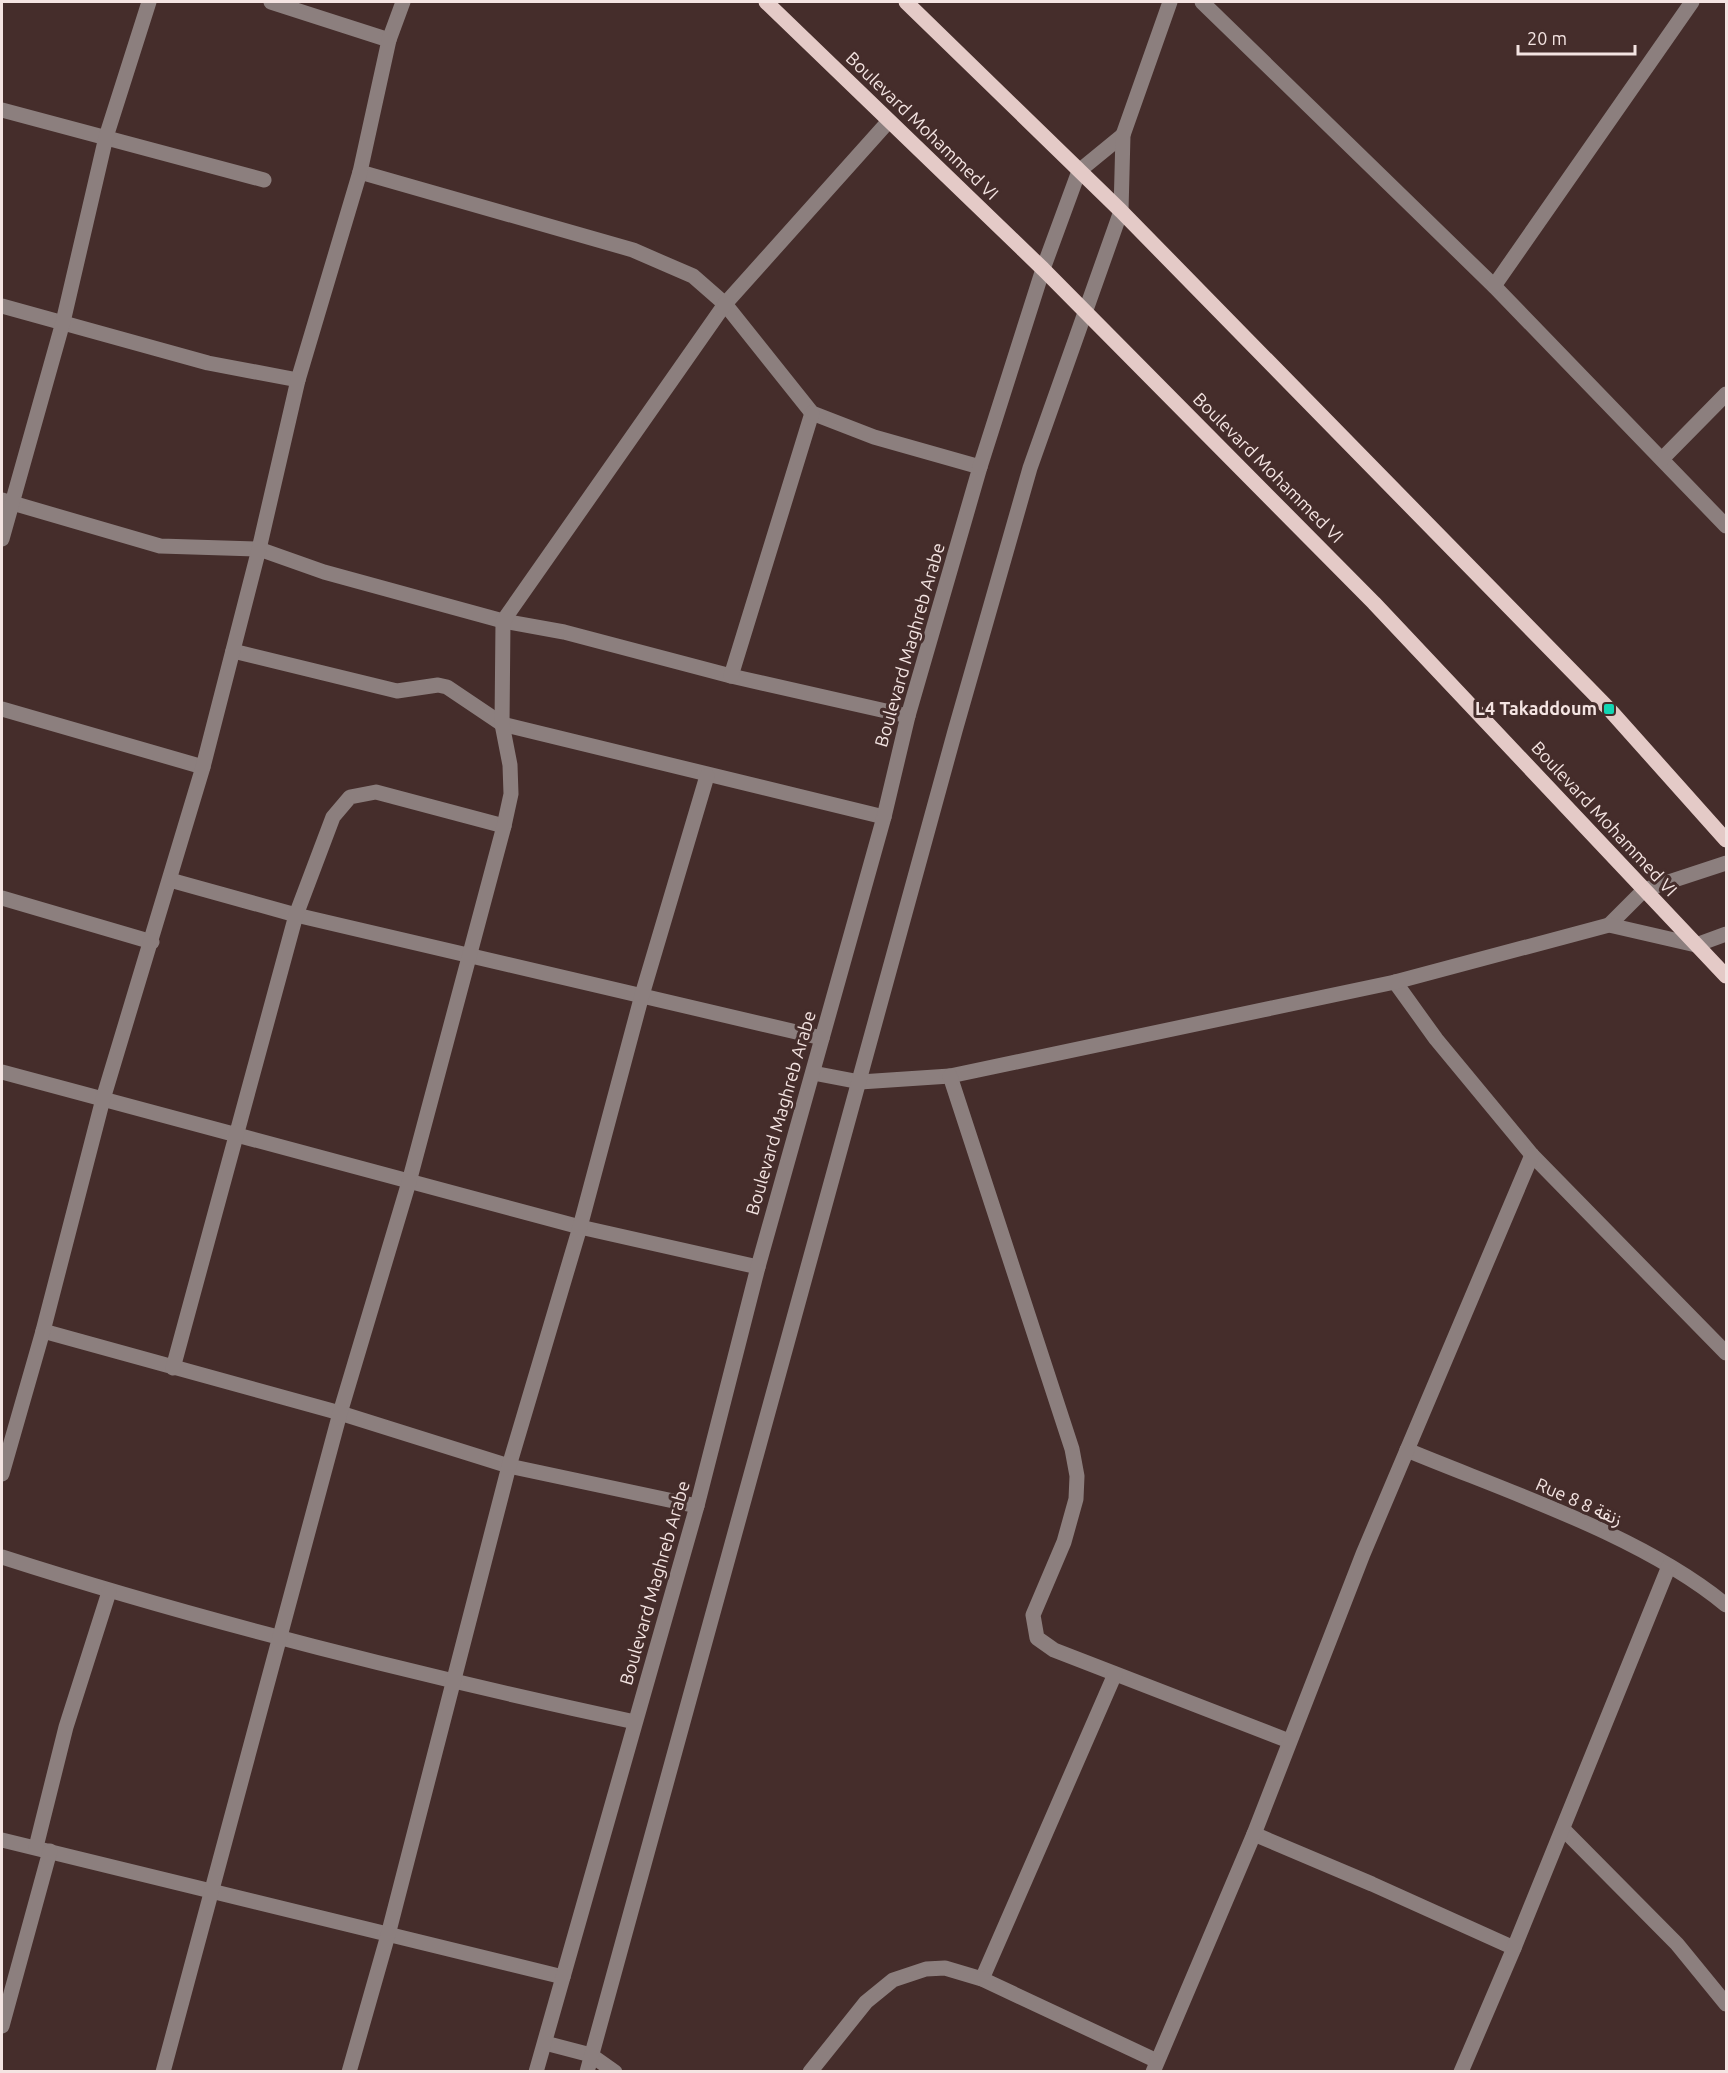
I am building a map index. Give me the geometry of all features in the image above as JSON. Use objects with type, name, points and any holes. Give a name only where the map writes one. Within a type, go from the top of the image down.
[{"type":"main road","name":"Boulevard Mohammed VI","points":[[766,2],[1086,311],[1374,603],[1726,976]]},
{"type":"main road","points":[[906,2],[1121,211],[1609,709],[1726,840]]},
{"type":"street","points":[[2,539],[6,502],[63,322],[106,136],[149,2]]},
{"type":"street","points":[[271,2],[389,40]]},
{"type":"street","points":[[2,1468],[43,1331],[103,1099],[203,767],[260,549],[298,380],[360,172],[389,40],[404,2]]},
{"type":"street","points":[[586,2072],[955,730],[1030,468],[1121,211],[1123,135],[1170,2]]},
{"type":"street","points":[[1202,2],[1494,286],[1726,526]]},
{"type":"street","points":[[1494,286],[1692,2]]},
{"type":"street","points":[[2,110],[264,180]]},
{"type":"street","points":[[163,2072],[340,1413],[409,1182],[504,826],[511,794],[510,765],[502,724],[503,621],[725,304],[888,122]]},
{"type":"street","points":[[1079,171],[1123,135]]},
{"type":"street","name":"Boulevard Maghreb Arabe","points":[[536,2072],[697,1506],[758,1267],[884,817],[908,716],[980,466],[1043,269],[1079,171]]},
{"type":"street","points":[[360,172],[633,250],[693,276],[725,304],[812,413],[873,437],[980,466]]},
{"type":"street","points":[[2,306],[208,363],[298,380]]},
{"type":"street","points":[[1662,459],[1726,394]]},
{"type":"street","points":[[731,676],[812,413]]},
{"type":"street","points":[[6,502],[160,546],[260,549],[324,572],[503,621],[564,632],[731,676],[908,716]]},
{"type":"street","points":[[233,651],[397,691],[438,685],[447,687],[502,724],[707,776],[884,817]]},
{"type":"street","points":[[2,710],[203,767]]},
{"type":"street","points":[[349,2072],[388,1935],[509,1466],[580,1227],[642,995],[707,776]]},
{"type":"street","points":[[173,1368],[209,1243],[235,1133],[296,915],[333,817],[340,806],[356,794],[376,792],[504,826]]},
{"type":"street","points":[[1609,925],[1644,891],[1726,863]]},
{"type":"street","points":[[170,880],[296,915],[822,1038]]},
{"type":"street","points":[[2,898],[152,942]]},
{"type":"street","points":[[813,1073],[860,1082],[950,1076],[1395,982],[1609,925],[1696,945],[1726,934]]},
{"type":"street","points":[[1395,982],[1436,1039],[1532,1155],[1726,1353]]},
{"type":"street","points":[[2,1072],[580,1227],[758,1267]]},
{"type":"street","points":[[950,1076],[1072,1449],[1077,1476],[1076,1499],[1064,1542],[1038,1601],[1034,1615],[1034,1628],[1044,1645],[1289,1741]]},
{"type":"street","points":[[810,2072],[866,2002],[893,1980],[926,1969],[945,1968],[982,1979],[1155,2066],[1254,1834],[1289,1741],[1407,1450],[1532,1155]]},
{"type":"street","points":[[43,1331],[340,1413],[509,1466],[697,1506]]},
{"type":"street","name":"Rue 8 8 زنقة","points":[[1407,1450],[1575,1520],[1669,1566],[1709,1591],[1726,1605]]},
{"type":"street","points":[[2,1557],[109,1592],[279,1638],[452,1683],[635,1722]]},
{"type":"street","points":[[1461,2072],[1563,1829],[1669,1566]]},
{"type":"street","points":[[2,2026],[43,1849],[66,1727],[109,1592]]},
{"type":"street","points":[[982,1979],[1115,1674]]},
{"type":"street","points":[[1563,1829],[1677,1944],[1726,2004]]},
{"type":"street","points":[[1254,1834],[1514,1948]]},
{"type":"street","points":[[2,1840],[563,1977]]},
{"type":"street","points":[[545,2043],[591,2055],[615,2072]]},
{"type":"place","name":"L4 Takaddoum","points":[[1609,709]]}]
